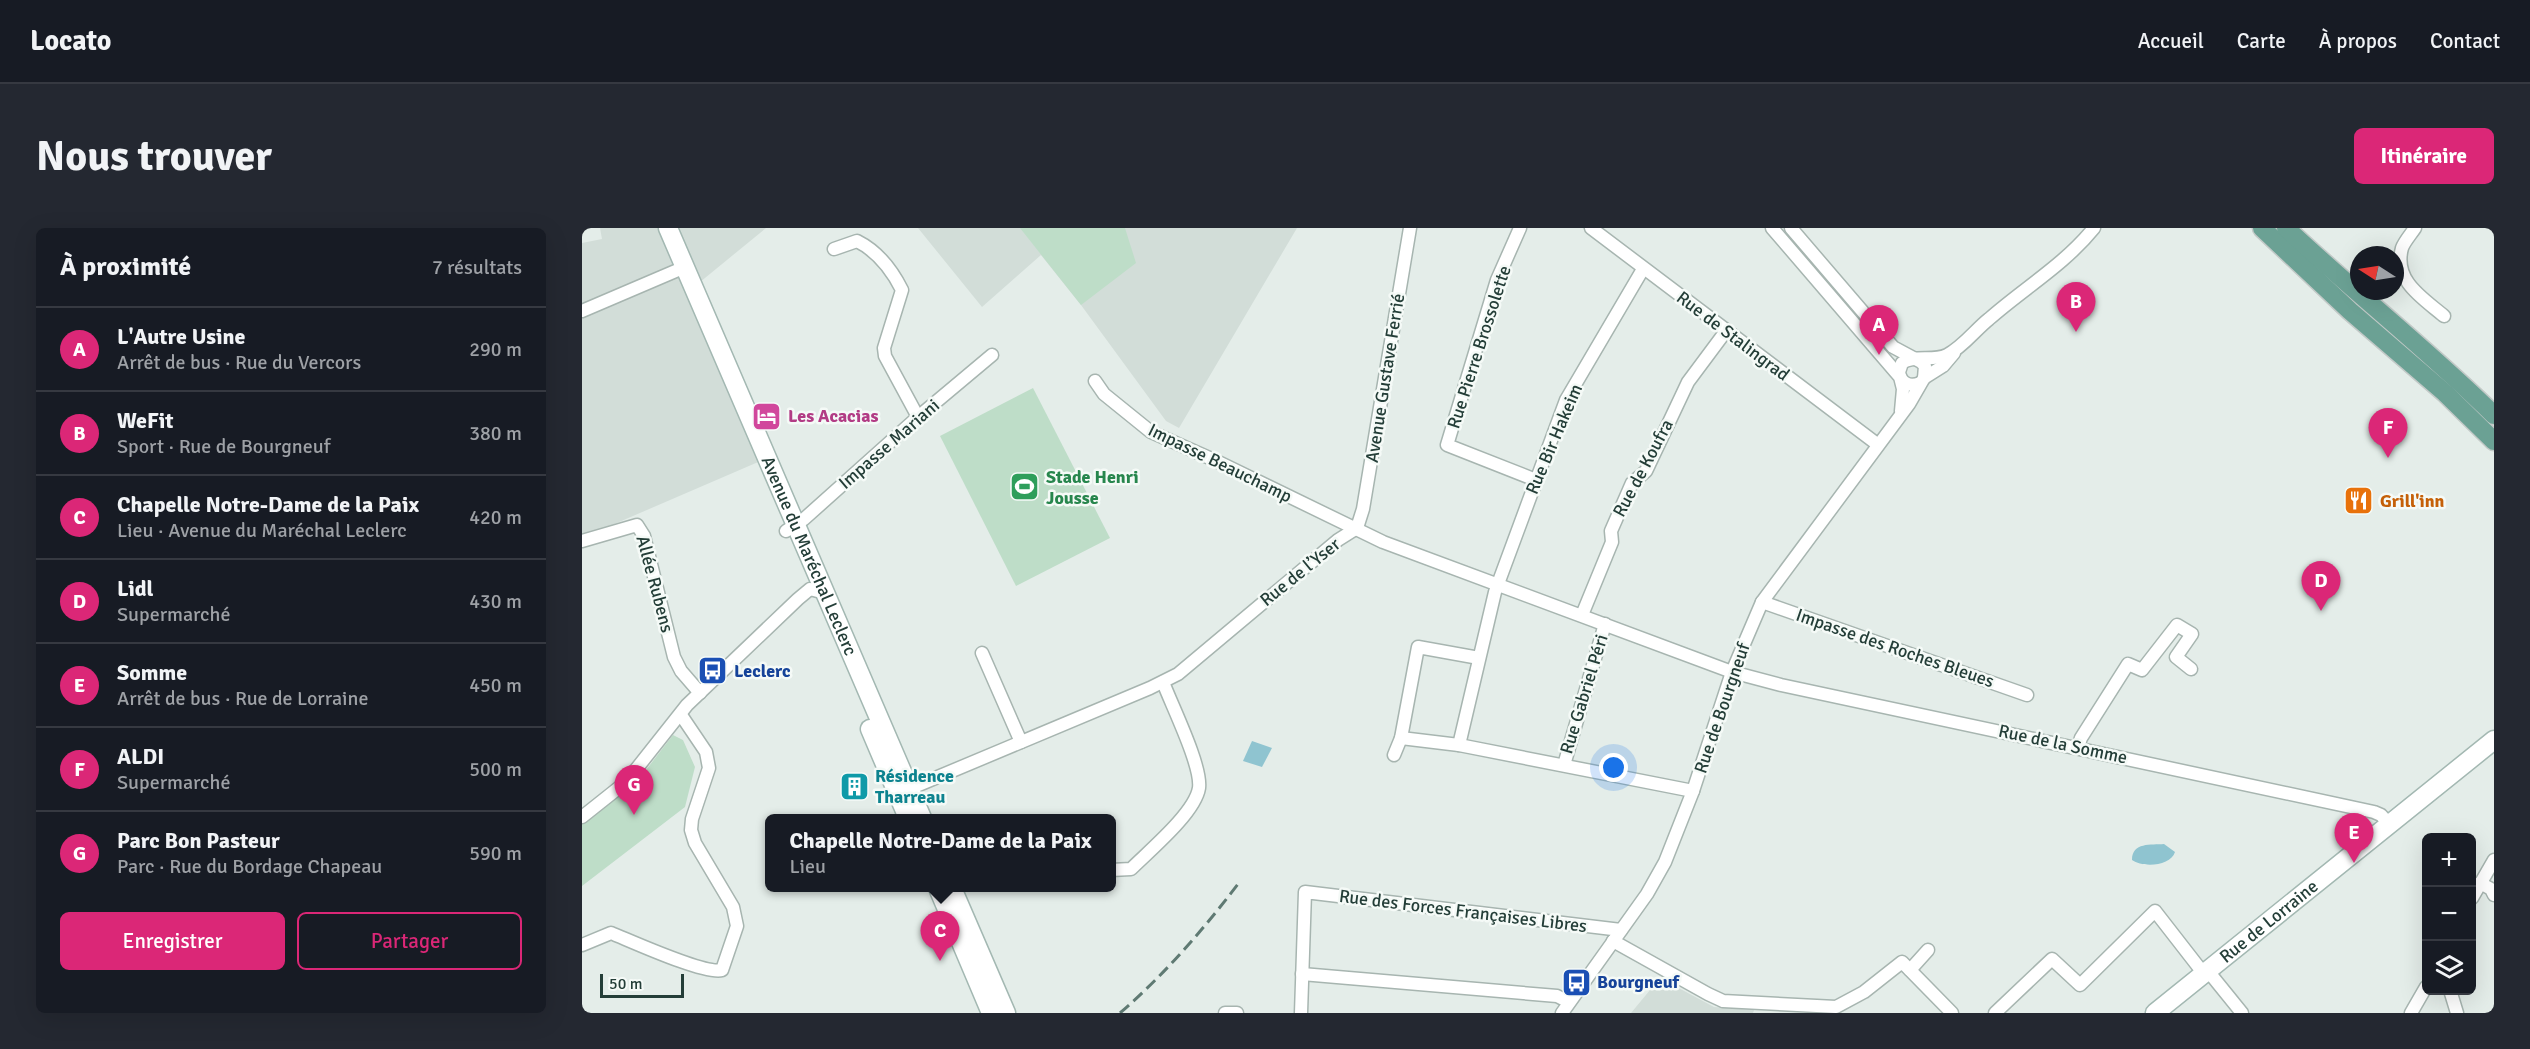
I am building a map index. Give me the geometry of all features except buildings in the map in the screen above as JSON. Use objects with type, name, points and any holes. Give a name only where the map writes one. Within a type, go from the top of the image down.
[{"type":"main road","points":[[2262,228],[2350,311],[2445,393],[2494,441]]},
{"type":"main road","points":[[2286,228],[2342,281],[2458,380],[2494,415]]},
{"type":"main road","name":"Avenue du Maréchal Leclerc","points":[[664,229],[679,269],[818,591],[920,814]]},
{"type":"main road","name":"Avenue du Maréchal Leclerc","points":[[818,591],[906,814]]},
{"type":"main road","name":"Rue de Lorraine","points":[[2155,1013],[2494,740]]},
{"type":"main road","points":[[940,892],[991,1013]]},
{"type":"main road","points":[[954,892],[1006,1013]]},
{"type":"street","name":"Avenue Gustave Ferrié","points":[[1357,528],[1363,509],[1410,228]]},
{"type":"street","name":"Rue Pierre Brossolette","points":[[1520,228],[1497,280],[1448,445],[1536,480]]},
{"type":"street","name":"Rue de Stalingrad","points":[[1591,228],[1877,444]]},
{"type":"street","points":[[1772,228],[1900,377],[1909,385],[1922,380],[1925,366],[1893,347],[1791,228]]},
{"type":"street","name":"Rue de Bourgneuf","points":[[1566,1008],[1647,894],[1665,862],[1693,791],[1732,672],[1762,602],[1915,394],[1922,380],[1943,366],[1956,349],[1991,317],[2077,249],[2094,228]]},
{"type":"street","points":[[2415,228],[2402,248],[2401,271],[2407,284],[2444,316]]},
{"type":"street","points":[[834,249],[857,241],[871,248],[897,279],[902,290],[884,348],[885,356],[918,417]]},
{"type":"street","points":[[582,311],[679,269]]},
{"type":"street","name":"Rue Bir Hakeim","points":[[1459,745],[1498,585],[1566,400],[1643,269]]},
{"type":"street","name":"Rue de Koufra","points":[[1582,615],[1612,542],[1611,531],[1632,483],[1646,471],[1688,382],[1726,331]]},
{"type":"street","name":"Rue de Bourgneuf","points":[[1916,359],[1937,358],[1956,349]]},
{"type":"street","name":"Impasse Mariani","points":[[791,528],[992,355]]},
{"type":"street","points":[[1900,413],[1903,389],[1900,377],[1902,363],[1916,359]]},
{"type":"street","name":"Impasse Beauchamp","points":[[1095,381],[1104,394],[1151,432],[1357,528]]},
{"type":"street","name":"Allée Rubens","points":[[582,541],[637,525],[645,536],[674,657],[681,671],[700,693]]},
{"type":"street","name":"Rue de l’Yser","points":[[909,789],[1178,674],[1338,540],[1357,528],[1383,542],[1732,672]]},
{"type":"street","points":[[582,817],[626,782],[700,693],[818,591]]},
{"type":"street","name":"Impasse des Roches Bleues","points":[[1762,602],[2027,695]]},
{"type":"street","name":"Rue Gabriel Péri","points":[[1564,765],[1605,624]]},
{"type":"street","points":[[2078,747],[2081,738],[2128,664],[2142,670],[2177,625],[2192,634],[2176,657],[2191,669]]},
{"type":"street","points":[[1394,755],[1401,738],[1418,647],[1479,658]]},
{"type":"street","points":[[982,653],[1021,742]]},
{"type":"street","name":"Rue de la Somme","points":[[1732,672],[1781,685],[2374,812],[2390,825]]},
{"type":"street","points":[[1116,870],[1131,869],[1191,807],[1199,789],[1199,772],[1163,682]]},
{"type":"street","points":[[582,945],[611,933],[716,972],[722,970],[737,926],[733,908],[695,843],[691,830],[692,819],[709,768],[706,752],[681,715]]},
{"type":"street","points":[[1401,738],[1459,745],[1693,791]]},
{"type":"street","points":[[890,777],[909,789]]},
{"type":"street","points":[[2476,890],[2494,860]]},
{"type":"street","points":[[2480,883],[2491,889],[2494,895]]},
{"type":"street","name":"Rue des Forces Françaises Libres","points":[[1302,974],[1305,892],[1617,935]]},
{"type":"street","points":[[1995,1013],[2052,958],[2080,985],[2155,911],[2242,1013]]},
{"type":"street","points":[[1617,935],[1707,994],[1723,1001],[1836,1007],[1906,966],[1928,950]]},
{"type":"street","points":[[1906,966],[1945,1011]]},
{"type":"street","points":[[1301,1013],[1302,974],[1557,996],[1566,1008]]},
{"type":"street","points":[[2411,1013],[2422,995]]},
{"type":"street","points":[[2452,995],[2457,1013]]},
{"type":"street","points":[[1225,1013],[1237,1013]]},
{"type":"shaded area","points":[[600,228],[766,228],[694,287],[772,456],[582,538],[582,243],[602,239]]},
{"type":"shaded area","points":[[918,228],[1297,228],[1179,428],[1166,421],[1081,305],[1041,255],[982,307]]},
{"type":"shaded area","points":[[1660,978],[1714,1007],[1754,1010],[1753,1013],[1631,1013]]},
{"type":"green space","points":[[1020,228],[1125,228],[1136,263],[1081,305]]},
{"type":"green space","name":"Stade Henri Jousse","points":[[1033,388],[1110,538],[1016,586],[940,436]]},
{"type":"green space","points":[[673,735],[683,740],[695,767],[685,807],[582,886],[582,823],[636,783]]},
{"type":"water","points":[[1252,741],[1272,748],[1262,767],[1243,761]]},
{"type":"water","points":[[2164,844],[2175,852],[2163,863],[2149,865],[2132,860],[2135,850],[2139,847]]},
{"type":"railway","points":[[1120,1013],[1182,952],[1238,884]]},
{"type":"place","name":"WeFit","points":[[2076,332]]},
{"type":"place","name":"L'Autre Usine","points":[[1879,355]]},
{"type":"place","name":"Les Acacias","points":[[767,416]]},
{"type":"place","name":"ALDI","points":[[2388,458]]},
{"type":"place","name":"Stade Henri Jousse","points":[[1025,487]]},
{"type":"place","name":"Grill'inn","points":[[2359,501]]},
{"type":"place","name":"Lidl","points":[[2321,611]]},
{"type":"place","name":"Leclerc","points":[[713,671]]},
{"type":"place","name":"Résidence Tharreau","points":[[854,786]]},
{"type":"place","name":"Parc Bon Pasteur","points":[[634,815]]},
{"type":"place","name":"Somme","points":[[2354,863]]},
{"type":"place","name":"Chapelle Notre-Dame de la Paix","points":[[940,961]]},
{"type":"place","name":"Bourgneuf","points":[[1576,982]]}]
